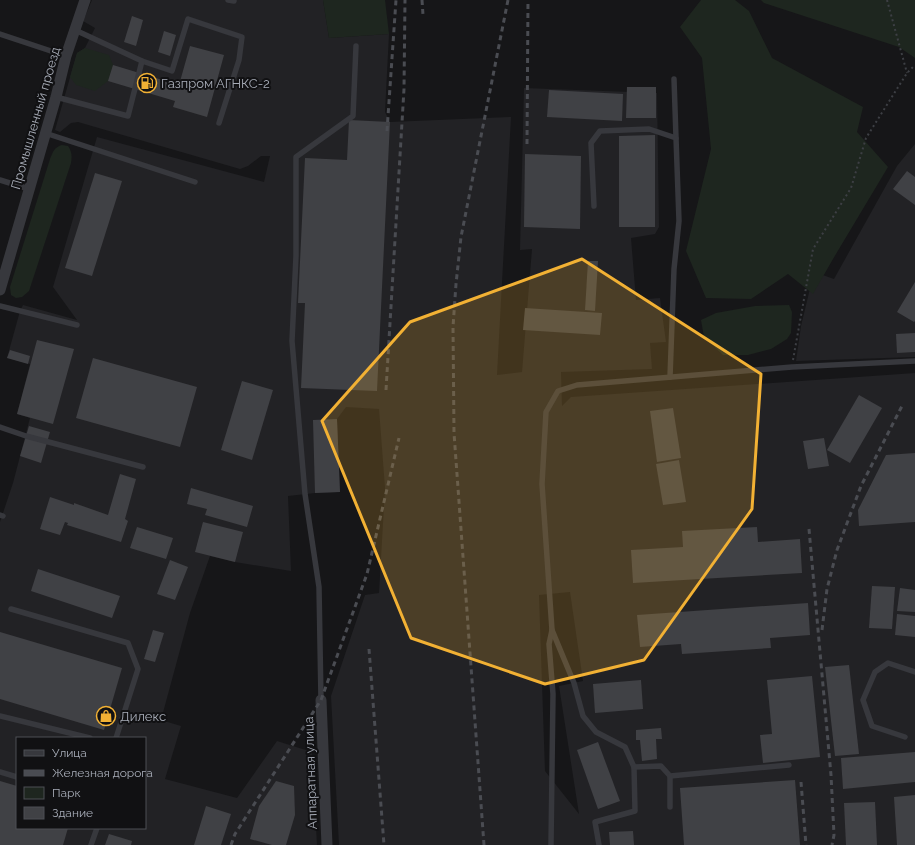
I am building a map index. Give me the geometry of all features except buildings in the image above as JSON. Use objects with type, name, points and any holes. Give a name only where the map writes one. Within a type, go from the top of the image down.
[{"type":"street","name":"Промышленный проезд","points":[[0,290],[56,97],[66,56],[85,0]]},
{"type":"street","name":"Аппаратная улица","points":[[321,700],[327,845]]},
{"type":"lane","points":[[75,30],[142,61],[172,71],[188,19],[242,38],[239,60],[219,123]]},
{"type":"lane","points":[[0,34],[66,56]]},
{"type":"lane","points":[[321,700],[319,587],[305,494],[292,341],[296,256],[296,157],[353,116],[356,46]]},
{"type":"lane","points":[[56,97],[128,116],[142,61]]},
{"type":"lane","points":[[670,377],[674,269],[679,221],[674,79]]},
{"type":"lane","points":[[594,206],[591,143],[600,131],[649,129],[676,138]]},
{"type":"lane","points":[[45,133],[196,182]]},
{"type":"lane","points":[[0,180],[29,189]]},
{"type":"lane","points":[[0,306],[77,325]]},
{"type":"lane","points":[[551,845],[553,694],[549,644],[552,630],[542,484],[546,412],[558,391],[577,385],[670,377],[792,367],[915,361]]},
{"type":"lane","points":[[0,426],[26,436],[143,467]]},
{"type":"lane","points":[[11,608],[128,643],[138,669],[116,737]]},
{"type":"lane","points":[[552,630],[574,683],[583,716],[596,732],[625,747],[634,767],[635,811],[595,822],[599,845]]},
{"type":"lane","points":[[905,737],[872,726],[863,700],[875,672],[888,663],[915,672]]},
{"type":"lane","points":[[0,716],[86,737]]},
{"type":"lane","points":[[670,776],[789,765]]},
{"type":"lane","points":[[634,767],[662,766],[670,776],[670,807]]},
{"type":"lane","points":[[0,772],[16,777]]},
{"type":"lane","points":[[91,845],[97,829]]},
{"type":"path","points":[[887,0],[907,73]]},
{"type":"path","points":[[792,367],[812,249],[851,188],[866,138],[907,73],[915,65]]},
{"type":"highlighted area","points":[[582,259],[761,374],[752,509],[644,660],[545,684],[411,638],[322,421],[410,322]]},
{"type":"shaded area","points":[[92,0],[323,0],[329,38],[389,34],[385,112],[390,122],[511,117],[497,375],[522,372],[532,249],[520,250],[524,88],[657,93],[659,227],[655,234],[631,238],[636,300],[660,298],[666,342],[650,343],[652,369],[561,372],[562,406],[571,397],[915,373],[915,845],[339,845],[331,696],[365,595],[379,593],[385,488],[379,409],[346,407],[337,419],[340,492],[288,496],[291,571],[235,562],[210,556],[190,613],[161,720],[181,726],[165,779],[237,798],[277,741],[312,752],[317,845],[0,845],[0,522],[13,483],[30,418],[17,414],[30,364],[7,358],[20,311],[23,305],[77,320],[53,287],[97,137],[264,182],[270,156],[261,156],[248,166],[240,169],[78,122],[71,123],[60,132],[55,130],[77,53],[85,48],[95,28],[83,21]],"holes":[[[570,592],[583,681],[559,686],[579,814],[545,771],[539,595]]]},
{"type":"shaded area","points":[[915,144],[915,357],[796,361],[801,326],[814,272],[834,279],[897,166]]},
{"type":"green space","points":[[323,0],[385,0],[389,34],[329,38]]},
{"type":"green space","points":[[701,0],[735,0],[749,11],[772,58],[863,107],[857,132],[888,167],[813,294],[788,274],[751,299],[706,298],[686,251],[711,149],[702,58],[680,27]]},
{"type":"green space","points":[[761,0],[915,0],[915,58],[899,47],[764,3]]},
{"type":"green space","points":[[85,48],[109,55],[113,65],[108,81],[95,91],[76,85],[70,77],[77,53]]},
{"type":"green space","points":[[62,145],[68,146],[69,148],[72,158],[71,163],[29,291],[22,297],[16,298],[11,295],[10,287],[50,159],[54,150]]},
{"type":"green space","points":[[789,305],[792,312],[791,333],[787,339],[771,349],[748,355],[723,355],[704,337],[701,320],[716,313],[755,306]]},
{"type":"railway","points":[[387,131],[396,0]]},
{"type":"railway","points":[[386,390],[404,89],[405,0]]},
{"type":"railway","points":[[422,0],[423,15]]},
{"type":"railway","points":[[484,845],[454,433],[453,327],[461,237],[508,0]]},
{"type":"railway","points":[[527,144],[528,0]]},
{"type":"railway","points":[[822,630],[827,589],[837,550],[861,486],[903,404]]},
{"type":"railway","points":[[231,845],[235,834],[321,700],[367,574],[399,438]]},
{"type":"railway","points":[[809,529],[831,775],[834,835],[832,845]]},
{"type":"railway","points":[[369,649],[384,845]]},
{"type":"railway","points":[[801,782],[806,845]]},
{"type":"place","name":"Газпром АГНКС-2","points":[[147,83]]},
{"type":"place","name":"Дилекс","points":[[106,716]]}]
